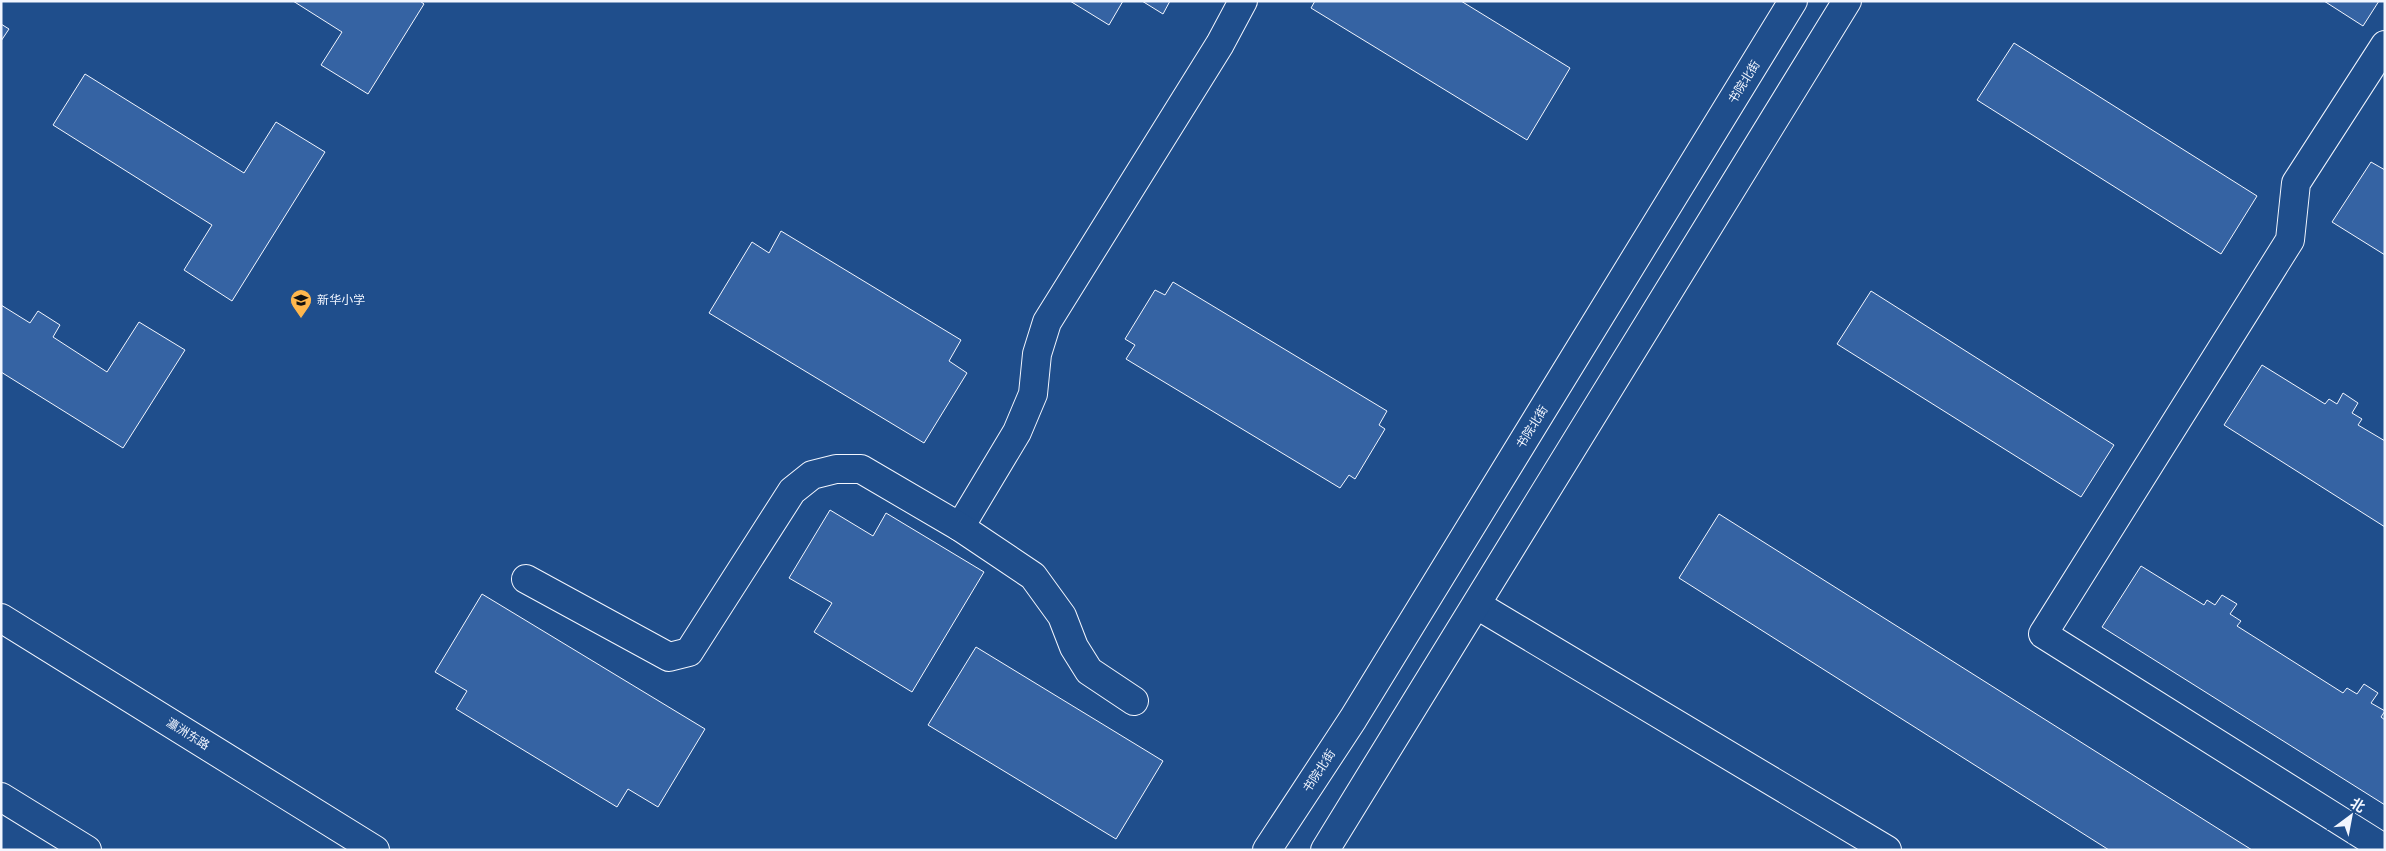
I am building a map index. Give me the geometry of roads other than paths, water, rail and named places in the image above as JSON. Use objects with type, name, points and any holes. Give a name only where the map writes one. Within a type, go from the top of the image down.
[{"type":"street","points":[[960,527],[1020,424],[1033,394],[1037,354],[1047,322],[1220,44],[1243,1]]},
{"type":"street","name":"书院北街","points":[[1266,850],[1353,719],[1793,1]]},
{"type":"street","points":[[1325,850],[1847,1]]},
{"type":"street","points":[[2385,45],[2296,184],[2290,240],[2043,634],[2385,849]]},
{"type":"street","points":[[526,579],[669,656],[690,652],[792,491],[812,475],[836,469],[861,469],[960,527],[1033,576],[1062,616],[1074,647],[1089,671],[1134,701]]},
{"type":"street","points":[[1477,605],[1887,850]]},
{"type":"street","name":"瀛洲东路","points":[[1,618],[375,850]]},
{"type":"street","points":[[1,797],[87,850]]},
{"type":"place","name":"新华小学","points":[[301,319]]}]
